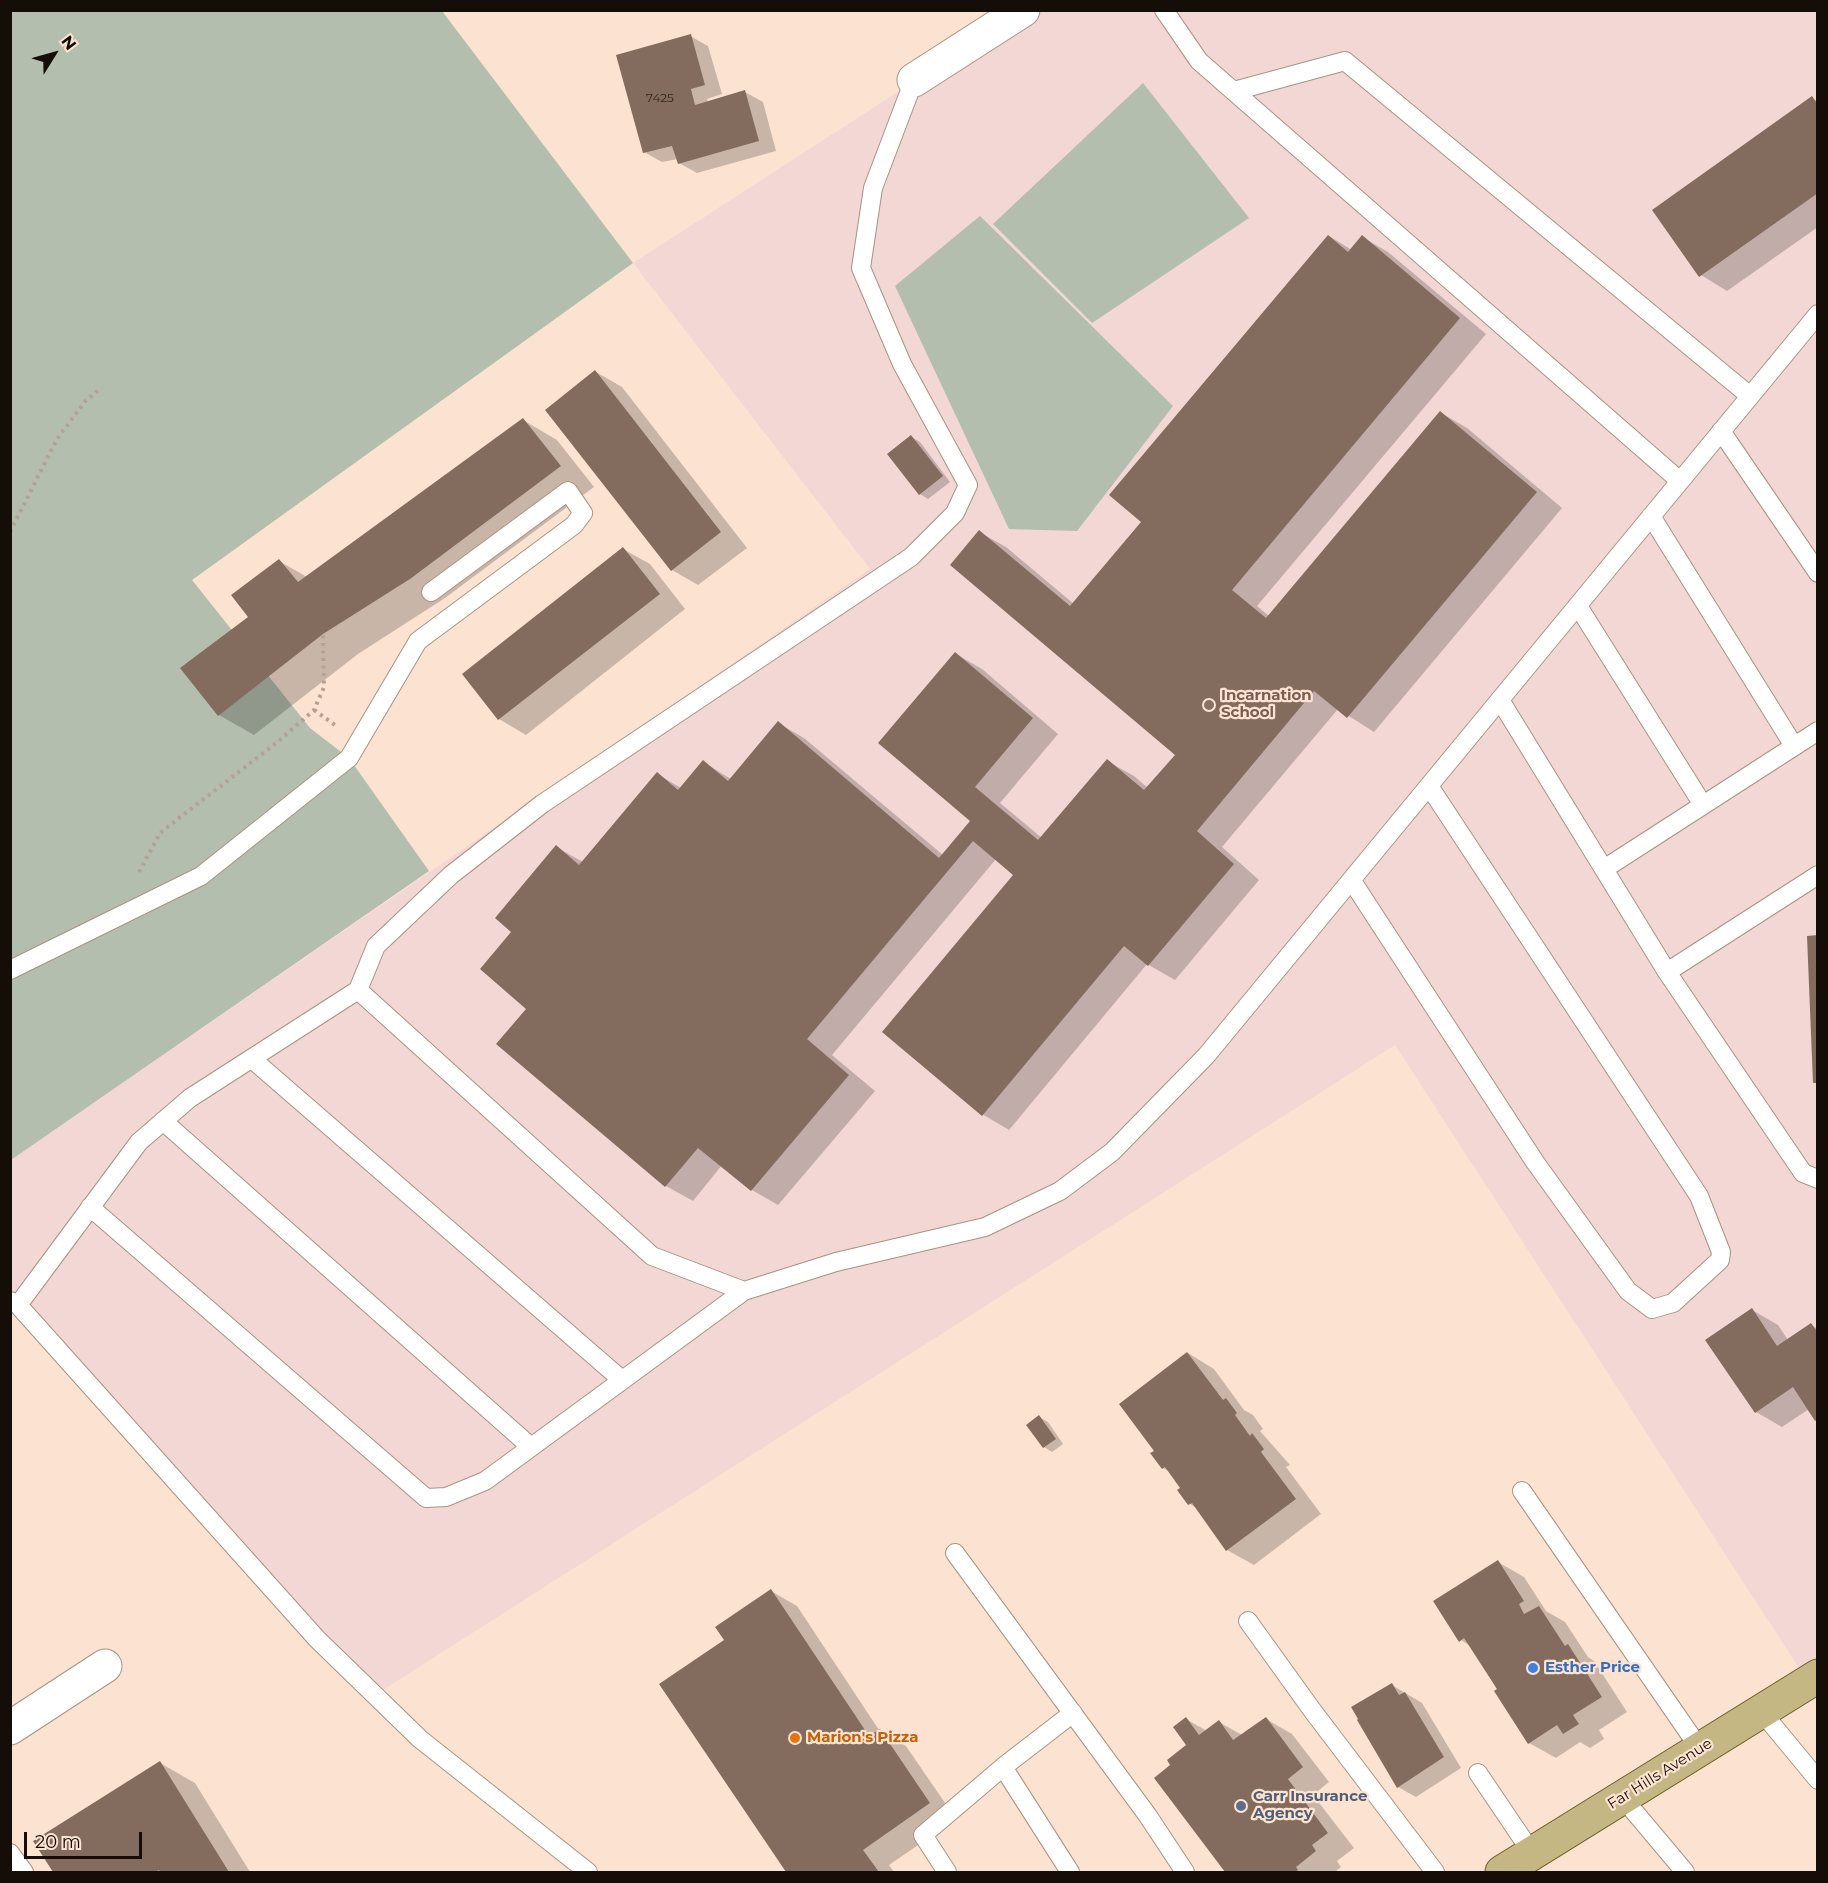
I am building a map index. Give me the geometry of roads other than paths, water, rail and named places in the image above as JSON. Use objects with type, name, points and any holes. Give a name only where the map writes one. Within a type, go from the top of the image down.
[{"type":"main road","name":"Far Hills Avenue","points":[[1502,1872],[1818,1676]]},
{"type":"street","points":[[914,81],[1023,10]]},
{"type":"street","points":[[10,1728],[105,1666]]},
{"type":"lane","points":[[1164,10],[1199,62],[1680,481]]},
{"type":"lane","points":[[1234,91],[1345,61],[1750,396]]},
{"type":"lane","points":[[588,1872],[420,1739],[317,1639],[14,1303],[139,1142],[190,1098],[358,990],[376,946],[451,875],[542,804],[911,557],[955,513],[968,485],[902,364],[861,268],[873,188],[914,81]]},
{"type":"lane","points":[[90,1207],[426,1498],[446,1497],[485,1480],[744,1291],[836,1262],[985,1227],[1060,1191],[1112,1152],[1206,1056],[1818,314]]},
{"type":"lane","points":[[1721,431],[1818,573]]},
{"type":"lane","points":[[10,970],[201,876],[210,869],[348,758],[418,641],[574,525],[583,513],[568,491],[431,592]]},
{"type":"lane","points":[[1651,516],[1794,746]]},
{"type":"lane","points":[[1578,606],[1703,805]]},
{"type":"lane","points":[[1500,700],[1668,972],[1803,1173],[1818,1179]]},
{"type":"lane","points":[[1604,869],[1818,731]]},
{"type":"lane","points":[[1352,881],[1535,1162],[1628,1291],[1652,1309],[1673,1303],[1720,1260],[1721,1252],[1699,1196],[1429,786]]},
{"type":"lane","points":[[1668,972],[1818,875]]},
{"type":"lane","points":[[358,990],[652,1256],[744,1291]]},
{"type":"lane","points":[[252,1059],[622,1380]]},
{"type":"lane","points":[[163,1121],[531,1447]]},
{"type":"lane","points":[[1522,1491],[1700,1749]]},
{"type":"lane","points":[[955,1553],[1148,1816],[1185,1872]]},
{"type":"lane","points":[[1248,1621],[1312,1710],[1436,1872]]},
{"type":"lane","points":[[1761,1711],[1818,1780]]},
{"type":"lane","points":[[946,1872],[923,1834],[1073,1713]]},
{"type":"lane","points":[[1004,1767],[1070,1872]]},
{"type":"lane","points":[[1478,1773],[1532,1853]]},
{"type":"lane","points":[[1622,1797],[1685,1872]]},
{"type":"lane","points":[[10,1853],[24,1872]]},
{"type":"place","name":"Incarnation School","points":[[1209,705]]},
{"type":"place","name":"Esther Price","points":[[1533,1668]]},
{"type":"place","name":"Marion's Pizza","points":[[795,1738]]},
{"type":"place","name":"Carr Insurance Agency","points":[[1241,1806]]}]
